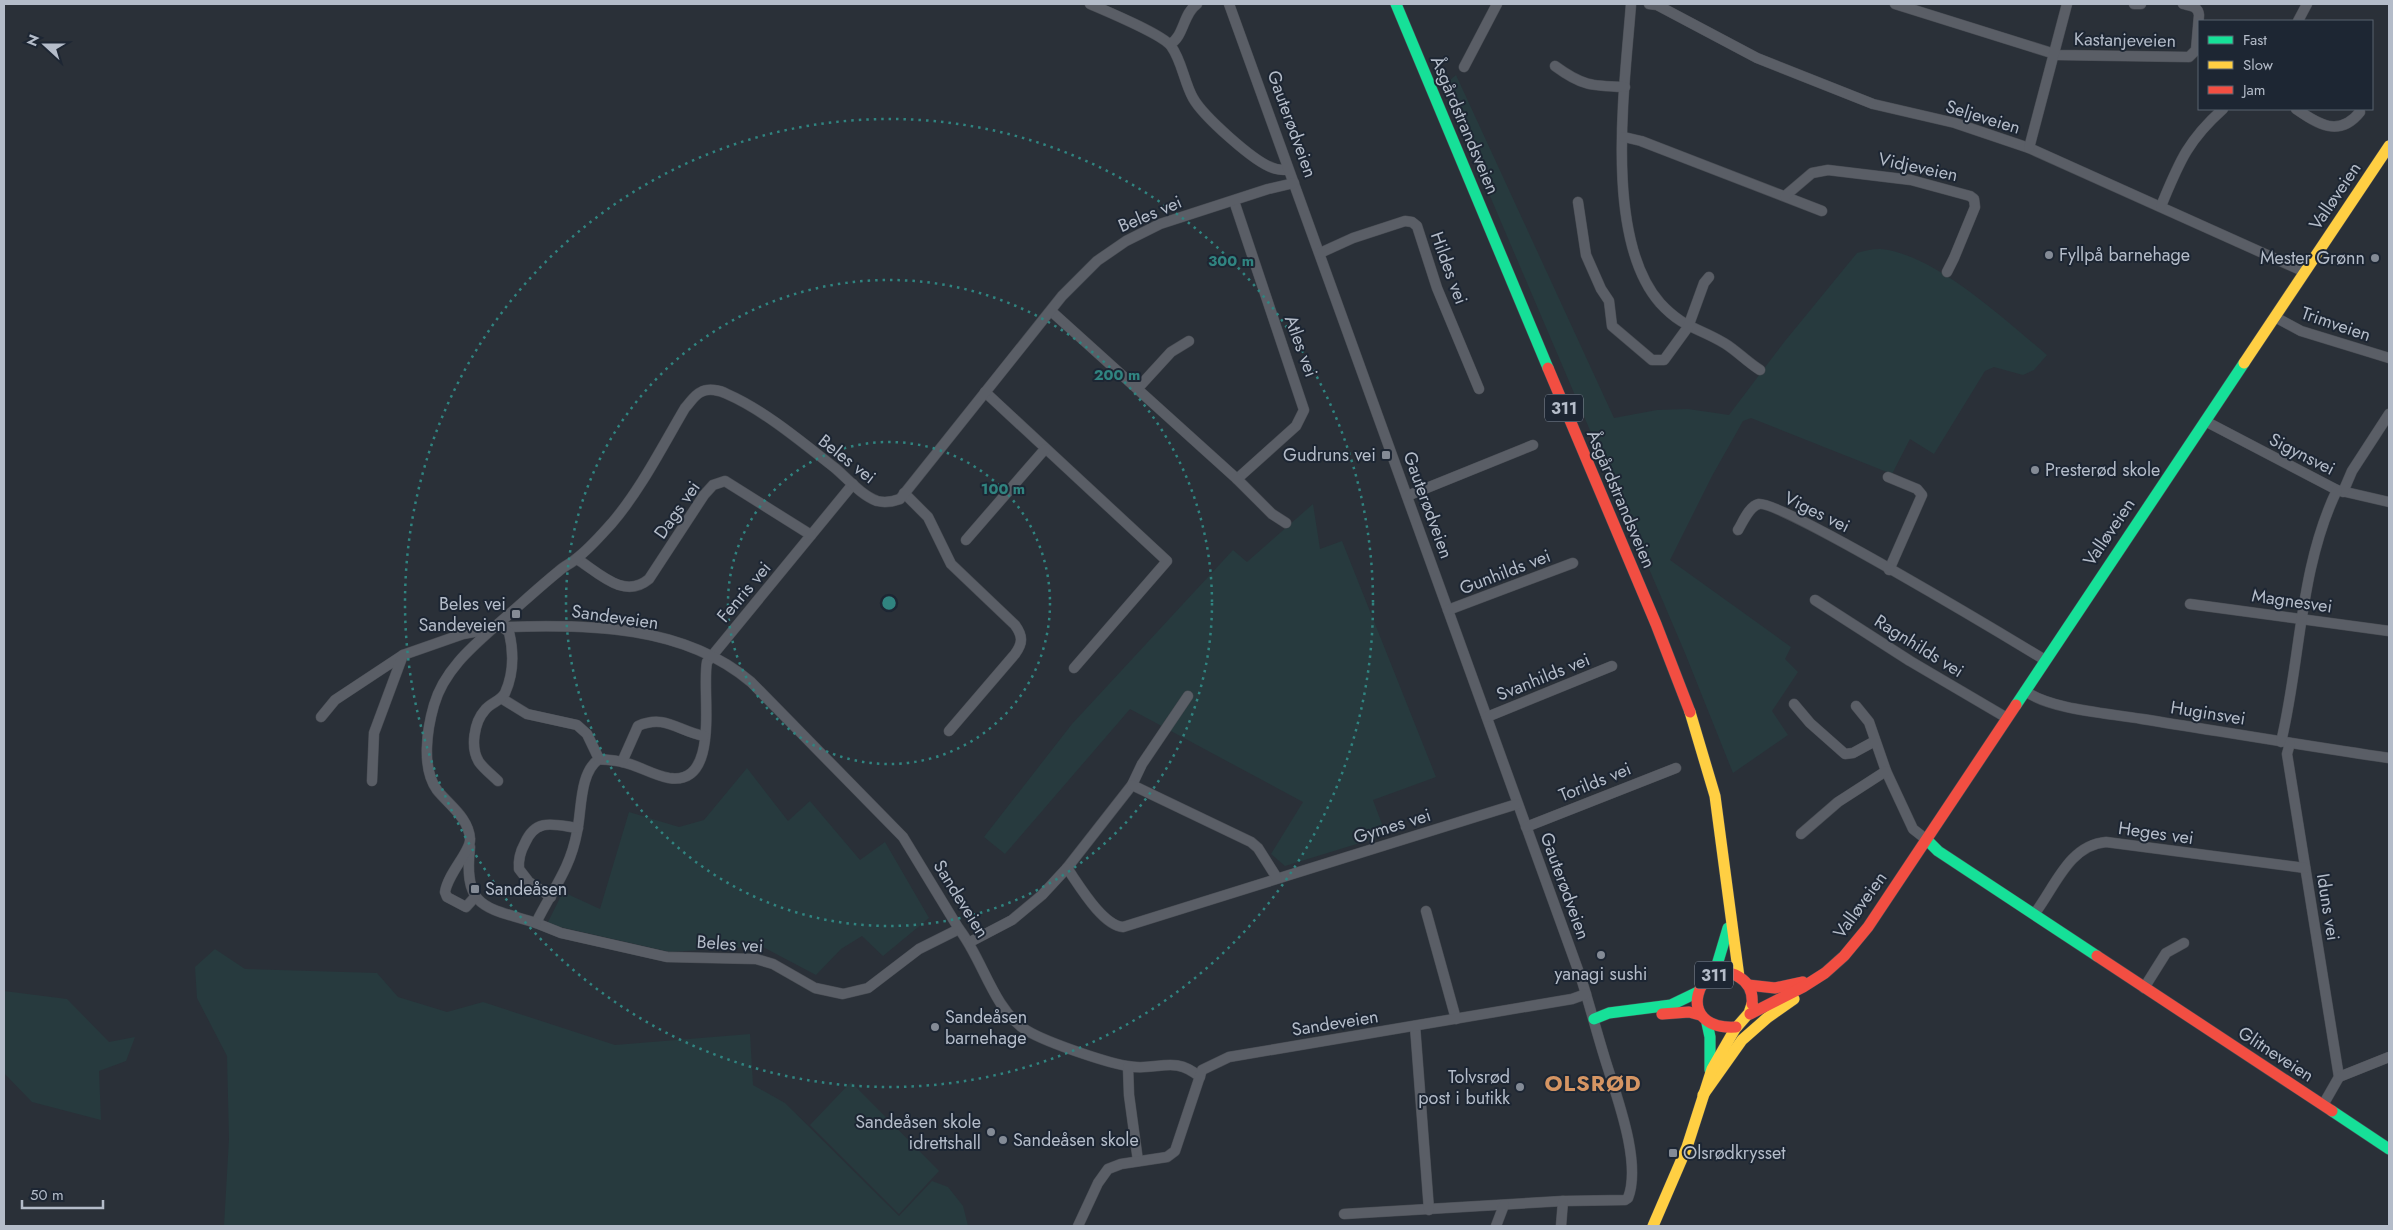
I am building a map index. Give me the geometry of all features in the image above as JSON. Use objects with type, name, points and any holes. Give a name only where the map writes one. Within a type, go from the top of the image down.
[{"type":"main road","name":"Åsgårdstrandsveien","points":[[1396,4],[1684,698],[1702,748],[1717,804],[1725,849],[1739,977]]},
{"type":"main road","name":"Valløveien","points":[[1750,1014],[1773,1000],[1794,993],[1824,973],[1844,957],[1857,942],[1927,840],[2204,421],[2305,272],[2386,160],[2389,146]]},
{"type":"main road","name":"Glitneveien","points":[[1927,840],[1955,862],[2035,912],[2144,988],[2389,1149]]},
{"type":"main road","name":"Åsgårdstrandsveien","points":[[1714,975],[1727,936],[1730,907]]},
{"type":"main road","name":"311","points":[[1653,1226],[1677,1174],[1710,1071],[1736,1027],[1744,1022],[1750,1014],[1753,998],[1748,985],[1739,977],[1727,973],[1714,975],[1703,983],[1698,992],[1697,1005],[1710,1037],[1710,1071]]},
{"type":"main road","points":[[1703,1096],[1716,1083],[1737,1044],[1780,1007],[1798,997],[1824,973]]},
{"type":"main road","name":"Valløveien","points":[[1748,985],[1775,988],[1811,981]]},
{"type":"main road","points":[[1594,1019],[1609,1013],[1671,1005],[1698,992]]},
{"type":"main road","points":[[1594,1019],[1610,1021],[1672,1012],[1703,1019],[1720,1029],[1736,1027]]},
{"type":"street","points":[[1090,4],[1128,20],[1170,44],[1192,96],[1206,115],[1242,148],[1266,165],[1288,170]]},
{"type":"street","points":[[1170,44],[1178,36],[1187,14],[1197,4]]},
{"type":"street","name":"Gauterødveien","points":[[1229,4],[1586,994],[1625,1121],[1630,1158],[1631,1188],[1628,1198],[1625,1200],[1563,1201],[1344,1214]]},
{"type":"street","points":[[1464,68],[1497,4]]},
{"type":"street","points":[[1631,4],[1625,87],[1625,208],[1635,257],[1646,283],[1654,295],[1680,321],[1688,327],[1722,342],[1760,370]]},
{"type":"street","name":"Seljeveien","points":[[1649,4],[1657,5],[1757,58],[1844,93],[1902,112],[1983,132],[2029,148],[2305,272]]},
{"type":"street","points":[[1895,4],[2054,53]]},
{"type":"street","name":"Kastanjeveien","points":[[2029,148],[2067,4]]},
{"type":"street","name":"Kastanjeveien","points":[[2134,4],[2141,4]]},
{"type":"street","name":"Kastanjeveien","points":[[2183,4],[2194,6],[2199,15],[2199,20]]},
{"type":"street","points":[[2298,20],[2306,4]]},
{"type":"street","name":"Kastanjeveien","points":[[2054,53],[2070,56],[2188,57],[2196,50],[2198,27]]},
{"type":"street","points":[[1555,66],[1570,77],[1587,85],[1625,87]]},
{"type":"street","points":[[2161,206],[2188,146],[2196,134],[2222,110]]},
{"type":"street","points":[[2298,110],[2317,123],[2332,127],[2351,121],[2360,112]]},
{"type":"street","points":[[1624,137],[1641,141],[1822,212]]},
{"type":"street","name":"Vidjeveien","points":[[1785,196],[1804,179],[1818,170],[1865,173],[1910,180],[1970,196],[1974,199],[1975,207],[1954,258],[1946,272]]},
{"type":"street","name":"Beles vei","points":[[959,929],[919,949],[868,988],[843,994],[815,988],[773,964],[756,959],[667,957],[561,933],[538,921],[480,903],[468,881],[470,830],[465,821],[436,788],[430,774],[428,740],[434,706],[442,686],[464,655],[498,627],[560,569],[577,558],[626,506],[685,408],[702,391],[719,391],[765,416],[875,500],[884,502],[900,499],[1077,279],[1126,241],[1160,224],[1294,183]]},
{"type":"street","name":"Atles vei","points":[[1234,201],[1301,395],[1304,410],[1296,426],[1237,479]]},
{"type":"street","points":[[1578,202],[1586,255],[1609,301],[1612,326],[1635,347],[1656,361],[1664,360],[1688,327],[1704,283],[1709,277]]},
{"type":"street","name":"Hildes vei","points":[[1320,253],[1352,238],[1405,221],[1412,222],[1417,226],[1437,288],[1478,389]]},
{"type":"street","points":[[1051,310],[1237,479],[1272,514],[1286,524]]},
{"type":"street","name":"Trimveien","points":[[2275,317],[2301,331],[2389,358]]},
{"type":"street","points":[[1138,388],[1171,352],[1189,341]]},
{"type":"street","points":[[985,392],[1167,561],[1074,668]]},
{"type":"street","points":[[2340,491],[2389,414]]},
{"type":"street","name":"Sigynsvei","points":[[2204,421],[2340,491],[2389,502]]},
{"type":"street","points":[[1407,496],[1533,445]]},
{"type":"street","points":[[966,540],[1046,449]]},
{"type":"street","points":[[1888,477],[1917,489],[1922,495],[1889,570]]},
{"type":"street","name":"Dags vei","points":[[577,558],[624,588],[634,588],[642,585],[649,579],[704,495],[713,485],[725,481],[811,535]]},
{"type":"street","name":"Fenris vei","points":[[599,759],[622,762],[669,778],[687,774],[700,762],[707,716],[704,675],[708,662],[853,484]]},
{"type":"street","name":"Iduns vei","points":[[2340,491],[2317,542],[2302,618],[2285,743],[2340,1077]]},
{"type":"street","points":[[904,493],[928,517],[951,564],[1015,624],[1021,633],[1020,647],[1015,654],[949,731]]},
{"type":"street","name":"Viges vei","points":[[1738,530],[1751,509],[1758,504],[1764,504],[1828,534],[2045,660]]},
{"type":"street","name":"Gunhilds vei","points":[[1448,610],[1573,563]]},
{"type":"street","name":"Ragnhilds vei","points":[[1815,600],[1910,661],[2007,718]]},
{"type":"street","name":"Magnesvei","points":[[2190,604],[2389,631]]},
{"type":"street","name":"Sandeveien","points":[[321,717],[335,700],[403,655],[463,634],[498,627],[577,626],[618,630],[654,636],[712,656],[736,669],[751,682],[903,837],[959,929],[970,942],[1004,1008],[1023,1028],[1060,1044],[1128,1067],[1143,1068],[1170,1063],[1189,1068],[1200,1077],[1205,1067],[1229,1057],[1572,999],[1586,994]]},
{"type":"street","points":[[498,627],[510,632],[513,660],[512,672],[501,698],[484,710],[478,722],[475,739],[475,754],[478,761],[498,781]]},
{"type":"street","points":[[372,781],[374,733],[403,655]]},
{"type":"street","name":"Svanhilds vei","points":[[1486,717],[1612,666]]},
{"type":"street","name":"Huginsvei","points":[[2025,691],[2040,701],[2285,743],[2389,758]]},
{"type":"street","points":[[970,942],[1012,920],[1042,895],[1067,868],[1132,785],[1153,748],[1188,696]]},
{"type":"street","points":[[501,698],[527,714],[577,725],[587,734],[599,759],[593,763],[587,776],[578,828],[568,864],[538,921]]},
{"type":"street","points":[[1794,704],[1810,723],[1845,754],[1875,741]]},
{"type":"street","points":[[1856,706],[1869,722],[1886,771],[1913,829],[1927,840]]},
{"type":"street","points":[[622,762],[638,726],[649,721],[660,721],[704,736]]},
{"type":"street","name":"Torilds vei","points":[[1526,827],[1676,768]]},
{"type":"street","points":[[1801,834],[1838,802],[1886,771]]},
{"type":"street","points":[[1132,785],[1251,842],[1277,878]]},
{"type":"street","name":"Gymes vei","points":[[1067,868],[1103,916],[1113,926],[1123,927],[1517,804]]},
{"type":"street","points":[[551,897],[529,882],[518,869],[520,852],[528,836],[538,826],[545,824],[578,828]]},
{"type":"street","name":"Heges vei","points":[[2035,912],[2072,859],[2085,848],[2106,842],[2305,868]]},
{"type":"street","points":[[470,846],[452,872],[445,892],[447,897],[466,907],[475,896]]},
{"type":"street","points":[[1426,911],[1456,1019]]},
{"type":"street","points":[[2144,988],[2166,953],[2184,943]]},
{"type":"street","points":[[1415,1026],[1429,1210]]},
{"type":"street","points":[[2323,1105],[2340,1077],[2389,1057]]},
{"type":"street","points":[[1128,1067],[1138,1161]]},
{"type":"street","points":[[1078,1226],[1103,1174],[1114,1166],[1167,1157],[1175,1151],[1181,1140],[1200,1077]]},
{"type":"street","points":[[1561,1226],[1563,1201]]},
{"type":"street","points":[[1496,1226],[1504,1205]]},
{"type":"green space","points":[[1456,75],[1614,418],[1657,410],[1688,409],[1729,415],[1785,341],[1857,253],[1871,250],[1880,249],[1901,253],[1923,262],[1946,275],[2047,355],[2034,370],[2023,375],[1994,367],[1985,371],[1934,454],[1910,439],[1892,474],[1751,418],[1743,421],[1712,476],[1670,560],[1791,647],[1785,659],[1798,672],[1772,711],[1788,735],[1733,773],[1685,653],[1443,86]]},
{"type":"green space","points":[[1313,504],[1320,549],[1342,541],[1436,777],[1373,800],[1386,835],[1285,866],[1271,854],[1303,802],[1130,709],[1005,854],[984,837],[1072,724],[1233,550],[1247,562]]},
{"type":"green space","points":[[747,768],[788,821],[810,801],[860,860],[885,842],[929,918],[883,956],[862,936],[841,949],[816,975],[761,946],[670,952],[547,924],[563,892],[600,909],[629,812],[679,827],[704,820]]},
{"type":"green space","points":[[215,949],[245,969],[377,973],[398,997],[447,1012],[483,1002],[615,1045],[750,1034],[753,1085],[785,1103],[899,1216],[932,1181],[948,1187],[963,1206],[968,1226],[224,1226],[229,1139],[227,1056],[197,998],[195,967]]},
{"type":"green space","points":[[4,991],[67,999],[109,1042],[135,1037],[126,1061],[99,1071],[101,1120],[32,1102],[4,1073]]},
{"type":"green space","points":[[851,1082],[939,1171],[899,1214],[810,1125]]},
{"type":"traffic: fast","points":[[1396,4],[1548,368]]},
{"type":"traffic: fast","points":[[2016,705],[2244,363]]},
{"type":"traffic: fast","points":[[1927,840],[1938,851],[2097,956]]},
{"type":"traffic: fast","points":[[1714,975],[1728,928]]},
{"type":"traffic: fast","points":[[1594,1019],[1609,1013],[1671,1005],[1698,992]]},
{"type":"traffic: fast","points":[[1707,1023],[1710,1037],[1710,1070]]},
{"type":"traffic: fast","points":[[2332,1111],[2389,1149]]},
{"type":"traffic: slow","points":[[2244,363],[2389,146]]},
{"type":"traffic: slow","points":[[1690,712],[1715,796],[1739,977]]},
{"type":"traffic: slow","points":[[1703,1095],[1742,1040],[1767,1018],[1794,999]]},
{"type":"traffic: slow","points":[[1653,1226],[1687,1147],[1712,1069],[1735,1029],[1749,1013],[1752,1004]]},
{"type":"traffic: jam","points":[[1548,368],[1656,624],[1690,712]]},
{"type":"traffic: jam","points":[[1750,1014],[1803,987],[1825,973],[1844,956],[1868,927],[2016,705]]},
{"type":"traffic: jam","points":[[2097,956],[2332,1111]]},
{"type":"traffic: jam","points":[[1736,1027],[1716,1025],[1703,1018],[1698,1007],[1698,994],[1703,983],[1713,975],[1725,972],[1739,977],[1750,989],[1752,1004]]},
{"type":"traffic: jam","points":[[1748,985],[1775,988],[1803,982]]},
{"type":"traffic: jam","points":[[1662,1014],[1689,1012],[1700,1015]]},
{"type":"place","name":"Fyllpå barnehage","points":[[2049,255]]},
{"type":"place","name":"Mester Grønn","points":[[2375,258]]},
{"type":"place","name":"Gudruns vei","points":[[1386,455]]},
{"type":"place","name":"Presterød skole","points":[[2035,470]]},
{"type":"place","name":"Beles vei Sandeveien","points":[[516,614]]},
{"type":"place","name":"Sandeåsen","points":[[475,889]]},
{"type":"place","name":"yanagi sushi","points":[[1601,955]]},
{"type":"place","name":"Sandeåsen barnehage","points":[[935,1027]]},
{"type":"place","name":"Tolvsrød post i butikk","points":[[1520,1087]]},
{"type":"place","name":"Sandeåsen skole idrettshall","points":[[991,1132]]},
{"type":"place","name":"Sandeåsen skole","points":[[1003,1140]]},
{"type":"place","name":"Olsrødkrysset","points":[[1673,1153]]},
{"type":"district","name":"OLSRØD","points":[[1593,1083]]}]
